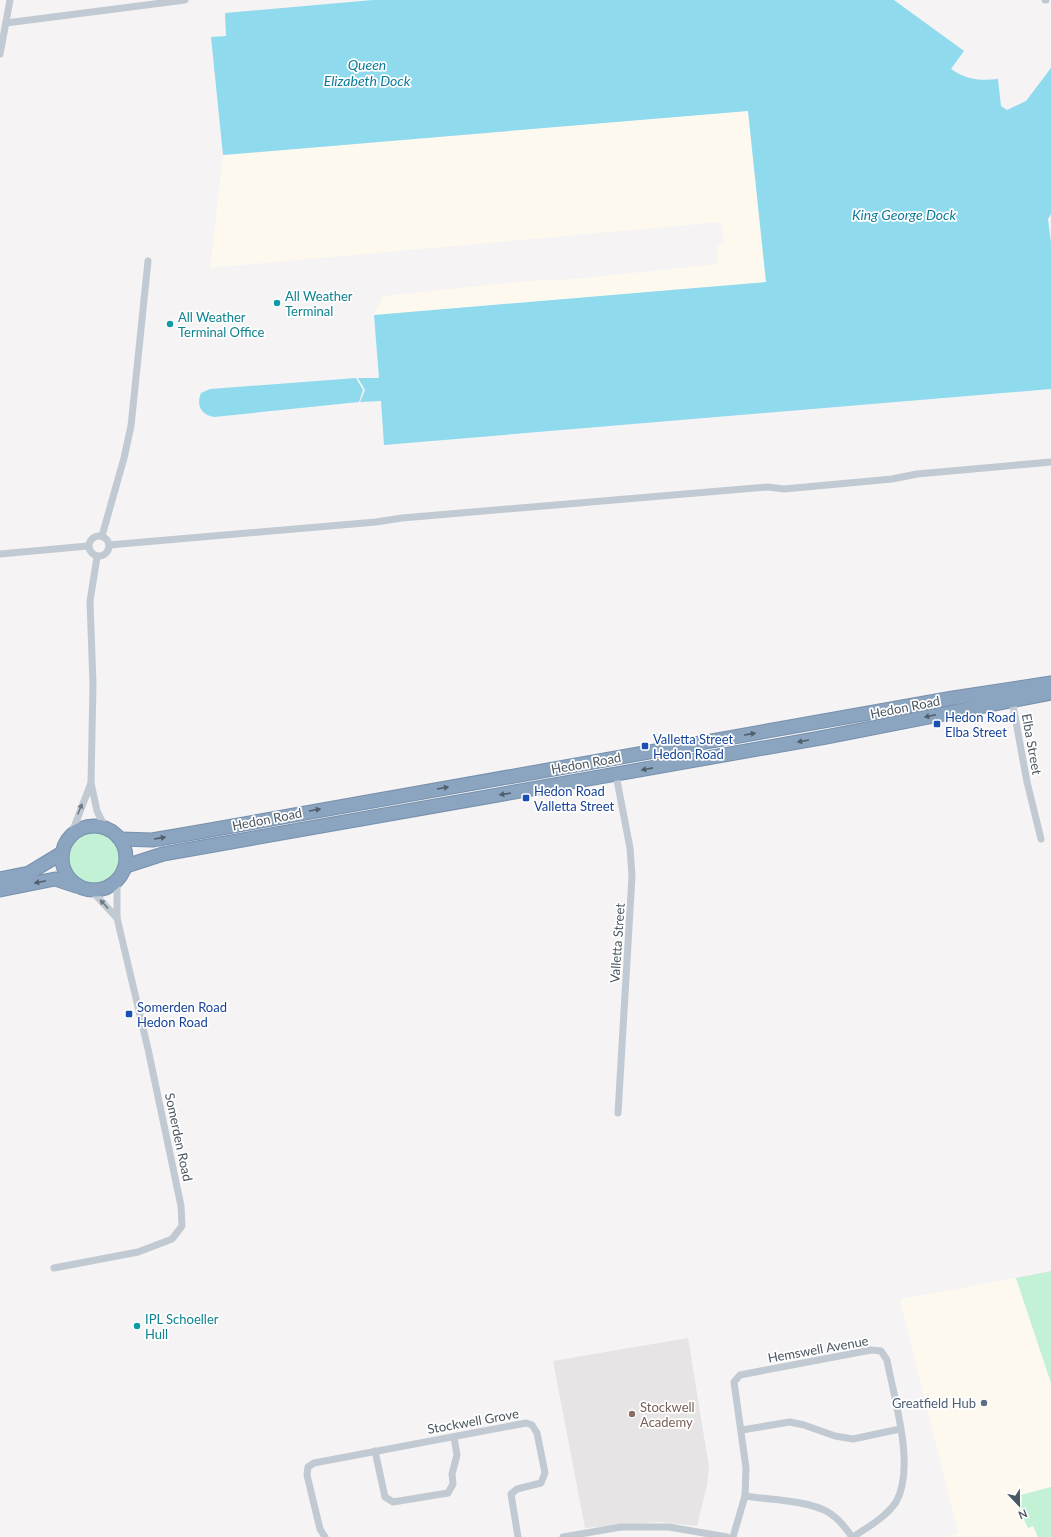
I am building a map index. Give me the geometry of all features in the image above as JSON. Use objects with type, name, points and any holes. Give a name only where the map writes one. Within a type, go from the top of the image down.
[{"type":"highway","name":"Hedon Road","points":[[121,839],[152,840],[953,698],[1051,683]]},
{"type":"highway","name":"Hedon Road","points":[[126,866],[163,854],[851,733],[1051,693]]},
{"type":"highway","points":[[0,890],[55,879],[91,890],[100,890],[117,881],[126,866],[127,856],[121,839],[114,832],[105,827],[87,826],[71,835],[65,843],[62,853],[62,862],[65,872],[70,880],[78,886]]},
{"type":"highway","points":[[0,879],[29,873],[62,853]]},
{"type":"street","points":[[0,54],[10,0]]},
{"type":"street","points":[[6,23],[185,0]]},
{"type":"street","points":[[102,536],[124,458],[131,426],[148,261]]},
{"type":"street","points":[[109,545],[681,494],[768,487],[784,489],[892,479],[917,474],[1051,462]]},
{"type":"street","points":[[102,536],[107,540],[109,545],[106,554],[97,557],[90,553],[88,546],[92,538],[102,536]]},
{"type":"street","points":[[0,554],[88,546]]},
{"type":"street","points":[[97,557],[90,601],[93,684],[91,783],[97,811],[105,827]]},
{"type":"street","name":"Elba Street","points":[[1012,700],[1027,782],[1040,839]]},
{"type":"street","name":"Valletta Street","points":[[616,775],[630,848],[632,876],[618,1113]]},
{"type":"street","points":[[71,835],[91,783]]},
{"type":"street","name":"Somerden Road","points":[[54,1268],[138,1252],[172,1239],[182,1226],[181,1206],[148,1049],[117,918],[117,881]]},
{"type":"street","name":"Somerden Road","points":[[91,890],[117,918]]},
{"type":"street","name":"Hemswell Avenue","points":[[733,1537],[745,1496],[746,1468],[742,1430],[734,1382],[740,1375],[871,1350],[881,1351],[887,1360],[906,1456],[904,1484],[895,1502],[885,1514],[853,1537]]},
{"type":"street","points":[[742,1430],[790,1422],[804,1425],[835,1436],[853,1439],[900,1429]]},
{"type":"street","name":"Stockwell Grove","points":[[325,1537],[320,1529],[307,1475],[308,1467],[314,1463],[526,1423],[532,1425],[537,1433],[545,1473],[541,1483],[516,1489],[512,1494],[518,1537]]},
{"type":"street","points":[[375,1451],[385,1496],[393,1502],[448,1493],[453,1484],[452,1474],[457,1455],[454,1437]]},
{"type":"street","points":[[745,1496],[802,1504],[828,1512],[843,1524],[853,1537]]},
{"type":"street","points":[[563,1537],[621,1527],[669,1527],[727,1537]]},
{"type":"shaded area","points":[[748,111],[766,282],[374,315],[383,296],[526,281],[574,279],[718,264],[717,245],[724,244],[721,222],[210,268],[223,155]]},
{"type":"shaded area","points":[[1016,1278],[1051,1383],[1051,1487],[1013,1497],[1029,1528],[1033,1526],[1038,1537],[945,1537],[958,1533],[900,1299]]},
{"type":"shaded area","name":"Stockwell Academy","points":[[688,1338],[709,1467],[707,1485],[697,1526],[658,1522],[585,1528],[553,1361]]},
{"type":"green space","points":[[88,832],[98,832],[107,836],[115,844],[119,853],[119,863],[115,872],[107,880],[98,884],[88,884],[79,880],[71,872],[67,863],[67,853],[71,844],[79,836]]},
{"type":"green space","points":[[1051,1271],[1051,1383],[1016,1278]]},
{"type":"green space","points":[[1051,1487],[1051,1537],[1038,1537],[1033,1526],[1028,1528],[1013,1497]]},
{"type":"water","name":"King George Dock","points":[[373,0],[894,0],[964,51],[951,69],[968,78],[985,80],[998,79],[1001,106],[1007,110],[1026,101],[1051,68],[1051,214],[1048,219],[1051,243],[1051,389],[384,445],[381,401],[360,402],[365,390],[358,378],[379,378],[374,315],[766,282],[748,111],[223,155],[211,37],[226,36],[225,13]]},
{"type":"water","points":[[356,378],[363,390],[359,402],[214,417],[203,412],[199,405],[201,393],[210,389]]},
{"type":"place","name":"All Weather Terminal","points":[[277,303]]},
{"type":"place","name":"All Weather Terminal Office","points":[[170,324]]},
{"type":"place","name":"Hedon Road Elba Street","points":[[937,724]]},
{"type":"place","name":"Valletta Street Hedon Road","points":[[645,746]]},
{"type":"place","name":"Hedon Road Valletta Street","points":[[526,798]]},
{"type":"place","name":"Somerden Road Hedon Road","points":[[129,1014]]},
{"type":"place","name":"IPL Schoeller Hull","points":[[137,1326]]},
{"type":"place","name":"Greatfield Hub","points":[[984,1403]]},
{"type":"place","name":"Stockwell Academy","points":[[632,1414]]},
{"type":"water label","name":"Queen Elizabeth Dock","points":[[367,72]]}]
